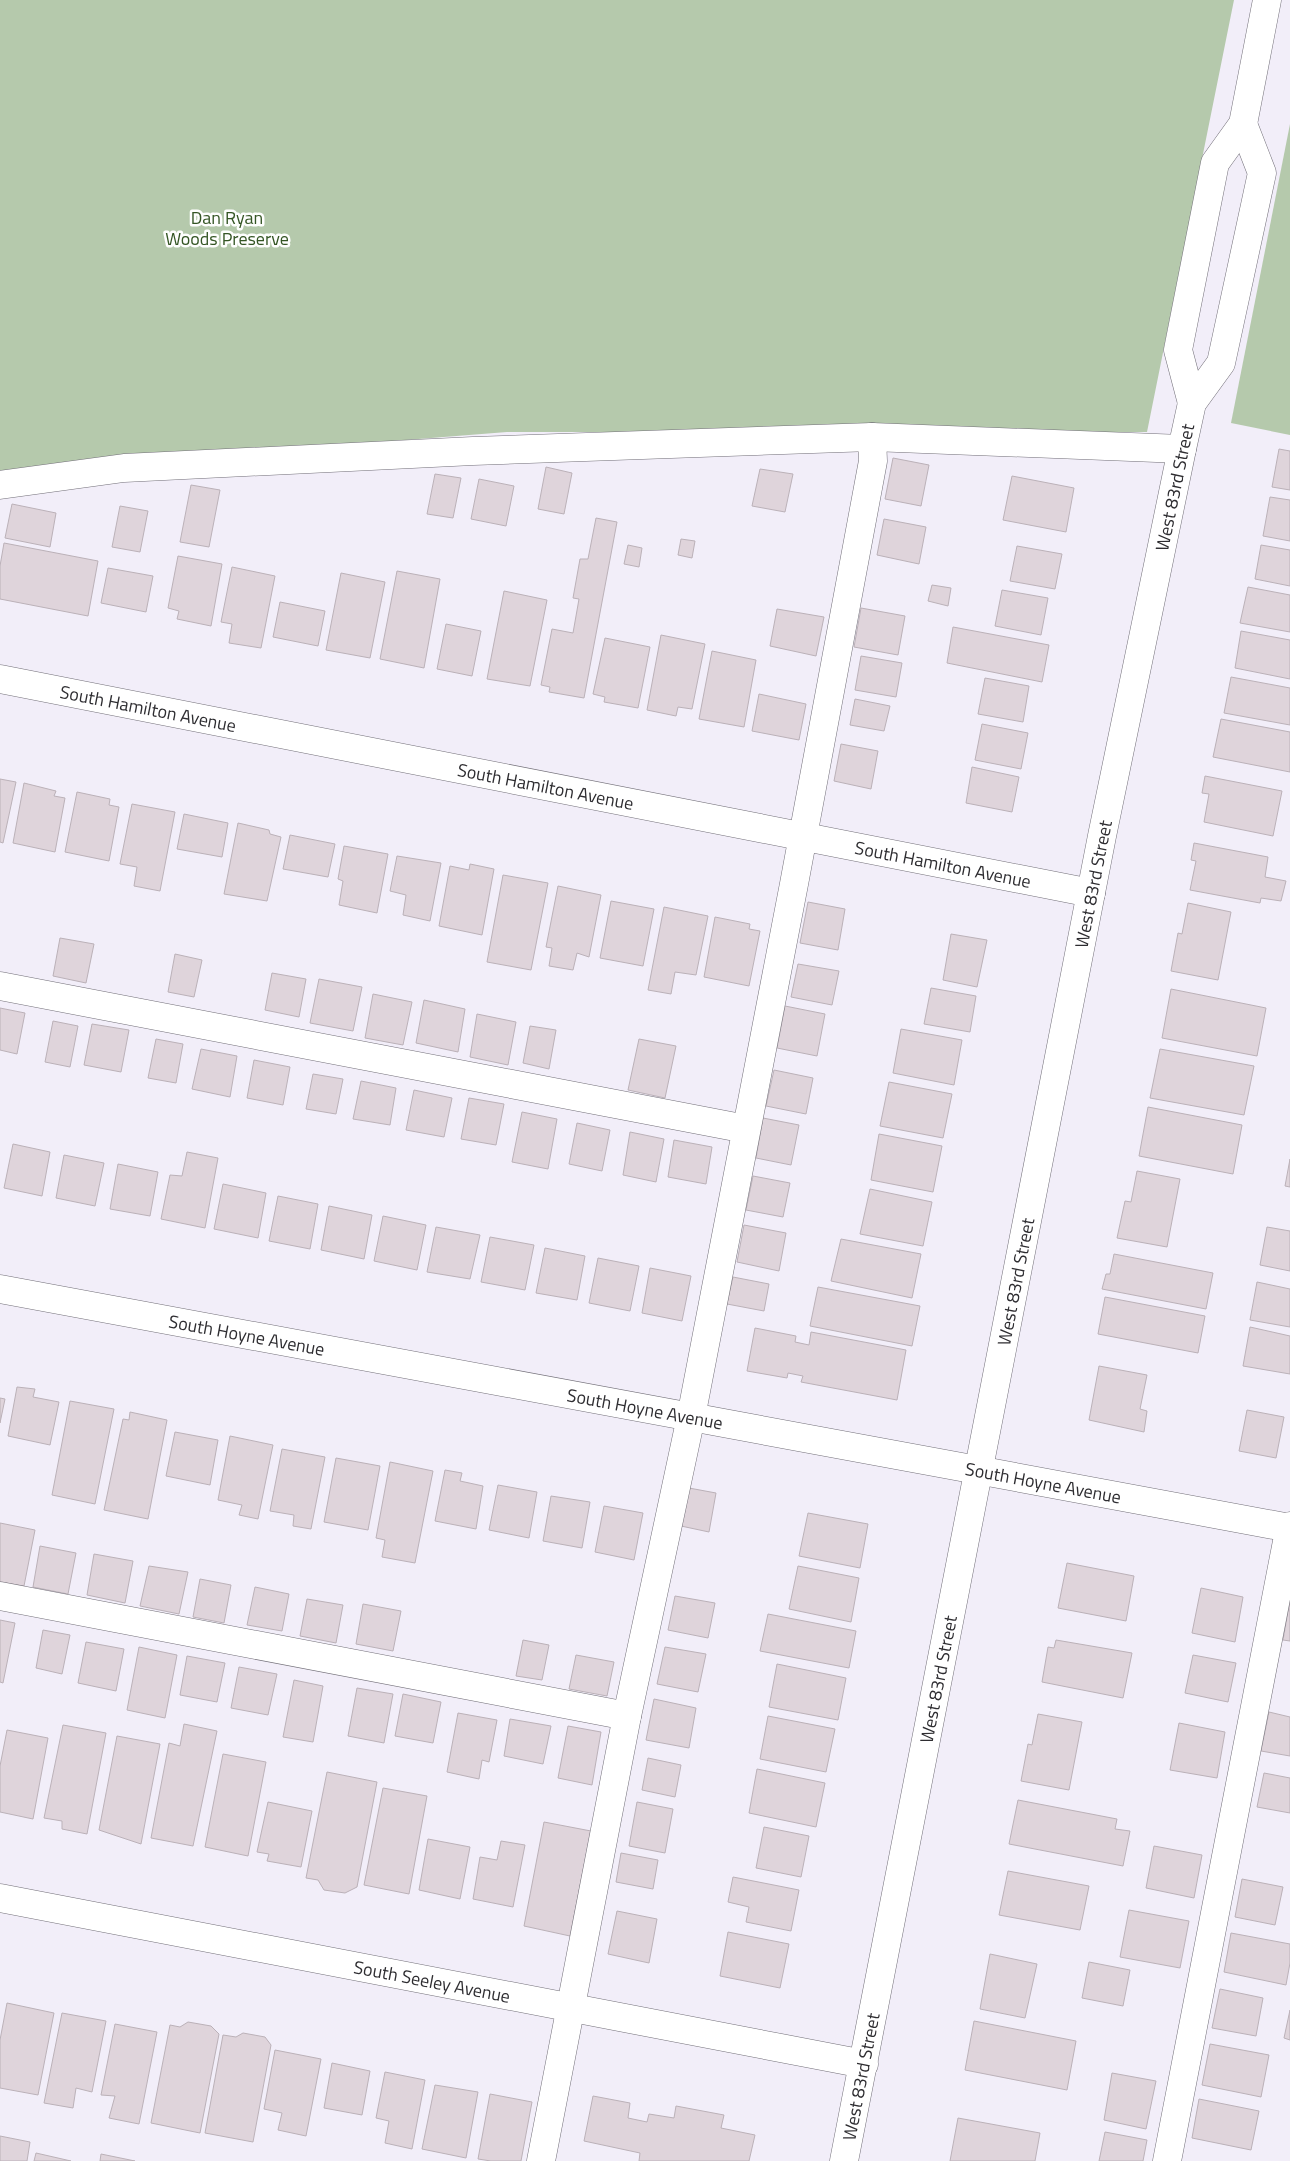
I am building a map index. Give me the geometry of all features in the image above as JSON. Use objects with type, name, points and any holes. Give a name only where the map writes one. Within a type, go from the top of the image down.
[{"type":"street","name":"West 83rd Street","points":[[1192,403],[1178,350],[1215,163],[1243,124],[1267,0]]},
{"type":"street","name":"West 83rd Street","points":[[844,2161],[1091,893],[1182,449],[1192,403],[1221,363],[1262,173],[1243,124]]},
{"type":"street","points":[[0,485],[124,468],[473,450],[872,437],[1182,449]]},
{"type":"street","points":[[541,2161],[627,1716],[691,1417],[873,461],[872,437]]},
{"type":"street","name":"South Hamilton Avenue","points":[[0,679],[1091,893]]},
{"type":"street","points":[[0,986],[746,1129]]},
{"type":"street","name":"South Hoyne Avenue","points":[[0,1289],[1290,1528]]},
{"type":"street","points":[[1167,2161],[1290,1528]]},
{"type":"street","points":[[0,1596],[627,1716]]},
{"type":"street","name":"South Seeley Avenue","points":[[0,1898],[864,2064]]},
{"type":"green space","name":"Dan Ryan Woods Preserve","points":[[0,0],[1234,0],[1147,432],[507,432],[0,472]]},
{"type":"green space","points":[[1290,124],[1290,435],[1231,423]]},
{"type":"building","points":[[1279,449],[1290,451],[1290,490],[1272,487]]},
{"type":"building","points":[[893,458],[929,465],[921,506],[885,499]]},
{"type":"building","points":[[546,467],[572,473],[564,514],[538,509]]},
{"type":"building","points":[[760,469],[793,474],[785,512],[752,506]]},
{"type":"building","points":[[435,474],[461,478],[453,518],[427,514]]},
{"type":"building","points":[[1012,476],[1074,488],[1066,532],[1003,520]]},
{"type":"building","points":[[479,479],[514,486],[506,526],[471,519]]},
{"type":"building","points":[[191,485],[220,490],[209,547],[180,542]]},
{"type":"building","points":[[1270,497],[1290,500],[1290,541],[1263,536]]},
{"type":"building","points":[[12,504],[56,513],[50,547],[5,538]]},
{"type":"building","points":[[120,506],[148,511],[140,552],[112,547]]},
{"type":"building","points":[[596,518],[617,522],[584,698],[549,692],[550,687],[541,685],[552,629],[573,633],[579,599],[573,598],[580,559],[588,559]]},
{"type":"building","points":[[884,519],[926,527],[919,564],[877,555]]},
{"type":"building","points":[[681,539],[695,541],[692,558],[678,555]]},
{"type":"building","points":[[4,543],[98,561],[88,616],[0,599],[0,566]]},
{"type":"building","points":[[628,545],[642,548],[639,567],[624,564]]},
{"type":"building","points":[[1261,545],[1290,550],[1290,586],[1255,579]]},
{"type":"building","points":[[1017,546],[1062,554],[1055,589],[1010,581]]},
{"type":"building","points":[[178,556],[222,564],[211,626],[177,619],[179,611],[168,608]]},
{"type":"building","points":[[232,567],[275,576],[261,648],[229,643],[232,624],[221,622]]},
{"type":"building","points":[[108,568],[153,576],[146,612],[101,603]]},
{"type":"building","points":[[397,571],[440,579],[424,668],[380,659]]},
{"type":"building","points":[[341,573],[385,582],[370,658],[326,650]]},
{"type":"building","points":[[932,585],[951,588],[948,606],[928,601]]},
{"type":"building","points":[[1248,587],[1290,595],[1290,632],[1240,623]]},
{"type":"building","points":[[1002,590],[1048,598],[1041,635],[995,626]]},
{"type":"building","points":[[504,591],[547,600],[530,686],[487,679]]},
{"type":"building","points":[[280,602],[325,611],[318,646],[273,637]]},
{"type":"building","points":[[861,608],[905,616],[898,655],[854,647]]},
{"type":"building","points":[[777,609],[824,617],[816,656],[770,646]]},
{"type":"building","points":[[446,624],[481,631],[472,676],[437,669]]},
{"type":"building","points":[[953,627],[1049,645],[1042,682],[947,663]]},
{"type":"building","points":[[1241,631],[1290,640],[1290,679],[1235,668]]},
{"type":"building","points":[[661,635],[705,644],[692,709],[678,707],[676,716],[647,710]]},
{"type":"building","points":[[605,638],[650,647],[638,708],[604,702],[605,697],[593,694]]},
{"type":"building","points":[[712,651],[756,660],[744,727],[699,719]]},
{"type":"building","points":[[861,656],[902,663],[896,697],[855,690]]},
{"type":"building","points":[[1231,677],[1290,688],[1290,725],[1224,713]]},
{"type":"building","points":[[985,678],[1029,686],[1023,722],[978,714]]},
{"type":"building","points":[[759,694],[806,704],[799,740],[752,731]]},
{"type":"building","points":[[855,699],[890,706],[884,731],[850,725]]},
{"type":"building","points":[[1221,719],[1290,732],[1290,772],[1213,757]]},
{"type":"building","points":[[982,724],[1028,733],[1021,769],[975,760]]},
{"type":"building","points":[[841,744],[878,751],[871,789],[834,781]]},
{"type":"building","points":[[972,767],[1019,777],[1012,812],[966,803]]},
{"type":"building","points":[[1205,776],[1282,791],[1273,836],[1204,822],[1209,794],[1202,793]]},
{"type":"building","points":[[0,779],[16,782],[3,843],[0,842]]},
{"type":"building","points":[[24,783],[56,791],[54,796],[65,798],[55,852],[13,843]]},
{"type":"building","points":[[77,792],[110,799],[109,805],[119,807],[109,861],[65,852]]},
{"type":"building","points":[[132,804],[175,812],[160,891],[134,886],[137,867],[120,864]]},
{"type":"building","points":[[184,814],[228,823],[222,857],[177,849]]},
{"type":"building","points":[[238,823],[269,830],[270,834],[281,837],[267,901],[224,894]]},
{"type":"building","points":[[290,835],[335,844],[328,877],[283,869]]},
{"type":"building","points":[[1194,843],[1268,857],[1265,877],[1286,881],[1281,901],[1261,898],[1260,903],[1190,890],[1196,861],[1191,860]]},
{"type":"building","points":[[344,846],[388,854],[377,913],[339,905],[343,881],[338,879]]},
{"type":"building","points":[[397,856],[441,863],[430,921],[403,915],[406,895],[390,891]]},
{"type":"building","points":[[470,864],[494,869],[482,935],[439,926],[450,866],[469,870]]},
{"type":"building","points":[[503,875],[548,883],[531,970],[487,962]]},
{"type":"building","points":[[558,886],[601,895],[589,957],[577,953],[573,970],[549,966],[552,948],[546,947]]},
{"type":"building","points":[[611,901],[654,909],[643,966],[600,958]]},
{"type":"building","points":[[808,902],[845,909],[838,950],[800,943]]},
{"type":"building","points":[[1188,903],[1231,912],[1218,980],[1171,971],[1178,933],[1182,934]]},
{"type":"building","points":[[664,907],[708,916],[696,975],[675,972],[671,994],[648,990]]},
{"type":"building","points":[[715,917],[750,924],[749,929],[760,931],[749,986],[704,977]]},
{"type":"building","points":[[951,934],[987,940],[977,987],[943,980]]},
{"type":"building","points":[[60,938],[94,944],[86,983],[53,976]]},
{"type":"building","points":[[175,954],[202,960],[194,997],[168,992]]},
{"type":"building","points":[[798,964],[839,971],[832,1005],[791,997]]},
{"type":"building","points":[[272,973],[306,979],[299,1017],[265,1010]]},
{"type":"building","points":[[319,979],[362,987],[353,1031],[310,1023]]},
{"type":"building","points":[[931,988],[976,996],[970,1032],[924,1024]]},
{"type":"building","points":[[1171,989],[1266,1008],[1257,1056],[1162,1038]]},
{"type":"building","points":[[373,994],[412,1002],[403,1045],[365,1038]]},
{"type":"building","points":[[424,1000],[465,1009],[458,1052],[416,1043]]},
{"type":"building","points":[[785,1006],[825,1014],[817,1056],[777,1048]]},
{"type":"building","points":[[0,1008],[25,1013],[17,1054],[0,1050]]},
{"type":"building","points":[[477,1014],[516,1022],[508,1065],[470,1057]]},
{"type":"building","points":[[53,1021],[78,1026],[70,1067],[45,1062]]},
{"type":"building","points":[[92,1024],[129,1030],[121,1072],[84,1065]]},
{"type":"building","points":[[530,1026],[556,1030],[549,1069],[523,1063]]},
{"type":"building","points":[[901,1029],[962,1040],[954,1085],[893,1073]]},
{"type":"building","points":[[156,1039],[183,1044],[176,1083],[148,1078]]},
{"type":"building","points":[[639,1039],[676,1046],[665,1098],[628,1090]]},
{"type":"building","points":[[201,1049],[237,1056],[230,1097],[192,1089]]},
{"type":"building","points":[[1160,1049],[1254,1066],[1244,1115],[1150,1098]]},
{"type":"building","points":[[254,1060],[290,1067],[283,1105],[247,1098]]},
{"type":"building","points":[[774,1070],[813,1078],[806,1114],[766,1106]]},
{"type":"building","points":[[313,1074],[343,1079],[336,1114],[306,1109]]},
{"type":"building","points":[[361,1081],[396,1088],[390,1125],[353,1119]]},
{"type":"building","points":[[889,1082],[952,1094],[943,1138],[880,1126]]},
{"type":"building","points":[[414,1090],[452,1098],[444,1137],[406,1130]]},
{"type":"building","points":[[469,1098],[504,1104],[496,1145],[461,1139]]},
{"type":"building","points":[[1148,1107],[1242,1125],[1233,1174],[1139,1156]]},
{"type":"building","points":[[522,1112],[557,1119],[548,1169],[512,1162]]},
{"type":"building","points":[[763,1118],[799,1125],[791,1165],[756,1158]]},
{"type":"building","points":[[577,1123],[610,1130],[602,1171],[569,1164]]},
{"type":"building","points":[[630,1132],[664,1139],[656,1182],[623,1175]]},
{"type":"building","points":[[879,1134],[942,1146],[933,1192],[871,1180]]},
{"type":"building","points":[[674,1140],[712,1147],[706,1184],[668,1177]]},
{"type":"building","points":[[13,1144],[50,1152],[42,1196],[4,1188]]},
{"type":"building","points":[[187,1152],[218,1158],[205,1228],[161,1219],[170,1175],[182,1176]]},
{"type":"building","points":[[64,1155],[104,1163],[95,1206],[56,1198]]},
{"type":"building","points":[[1290,1159],[1290,1187],[1285,1186]]},
{"type":"building","points":[[118,1164],[158,1172],[150,1216],[110,1209]]},
{"type":"building","points":[[1137,1171],[1180,1179],[1167,1247],[1117,1238],[1125,1201],[1131,1202]]},
{"type":"building","points":[[753,1176],[790,1183],[783,1217],[746,1210]]},
{"type":"building","points":[[223,1184],[266,1193],[258,1238],[214,1229]]},
{"type":"building","points":[[870,1189],[932,1202],[923,1246],[860,1234]]},
{"type":"building","points":[[278,1196],[318,1204],[310,1249],[269,1241]]},
{"type":"building","points":[[329,1206],[372,1215],[364,1259],[321,1250]]},
{"type":"building","points":[[383,1216],[426,1225],[417,1270],[374,1261]]},
{"type":"building","points":[[744,1225],[786,1233],[779,1271],[737,1262]]},
{"type":"building","points":[[436,1227],[480,1235],[470,1279],[427,1272]]},
{"type":"building","points":[[1267,1227],[1290,1231],[1290,1271],[1260,1265]]},
{"type":"building","points":[[490,1237],[534,1245],[525,1290],[481,1282]]},
{"type":"building","points":[[841,1239],[921,1254],[912,1298],[831,1281]]},
{"type":"building","points":[[545,1248],[585,1256],[577,1300],[536,1293]]},
{"type":"building","points":[[1114,1254],[1213,1273],[1206,1309],[1102,1289],[1106,1274],[1110,1274]]},
{"type":"building","points":[[598,1258],[639,1266],[630,1311],[589,1303]]},
{"type":"building","points":[[650,1268],[691,1276],[682,1321],[642,1313]]},
{"type":"building","points":[[733,1277],[769,1284],[764,1311],[727,1304]]},
{"type":"building","points":[[1257,1282],[1290,1289],[1290,1327],[1250,1320]]},
{"type":"building","points":[[818,1287],[920,1306],[912,1346],[810,1326]]},
{"type":"building","points":[[1105,1297],[1205,1316],[1198,1353],[1098,1334]]},
{"type":"building","points":[[1250,1327],[1290,1336],[1290,1374],[1243,1366]]},
{"type":"building","points":[[755,1328],[796,1336],[795,1342],[809,1345],[811,1332],[906,1350],[897,1400],[801,1382],[803,1376],[788,1373],[787,1378],[747,1371]]},
{"type":"building","points":[[1099,1366],[1147,1375],[1140,1409],[1147,1411],[1144,1432],[1089,1420]]},
{"type":"building","points":[[17,1387],[35,1389],[33,1397],[59,1402],[50,1445],[8,1436]]},
{"type":"building","points":[[0,1398],[5,1399],[0,1423]]},
{"type":"building","points":[[70,1401],[114,1409],[95,1504],[52,1495]]},
{"type":"building","points":[[1247,1410],[1284,1417],[1276,1458],[1239,1451]]},
{"type":"building","points":[[130,1412],[167,1420],[148,1519],[104,1510],[123,1419],[129,1420]]},
{"type":"building","points":[[175,1432],[218,1440],[210,1485],[166,1476]]},
{"type":"building","points":[[230,1436],[273,1445],[258,1519],[239,1515],[242,1505],[218,1500]]},
{"type":"building","points":[[282,1449],[325,1457],[311,1529],[293,1526],[294,1515],[270,1511]]},
{"type":"building","points":[[336,1458],[380,1466],[368,1530],[324,1522]]},
{"type":"building","points":[[390,1462],[433,1471],[415,1563],[382,1557],[385,1540],[376,1538]]},
{"type":"building","points":[[445,1470],[462,1473],[460,1481],[483,1486],[476,1529],[435,1521]]},
{"type":"building","points":[[498,1485],[537,1492],[529,1538],[489,1530]]},
{"type":"building","points":[[689,1488],[716,1493],[709,1532],[681,1526]]},
{"type":"building","points":[[551,1496],[590,1502],[582,1548],[543,1541]]},
{"type":"building","points":[[604,1506],[643,1513],[634,1560],[595,1552]]},
{"type":"building","points":[[808,1513],[868,1524],[860,1568],[799,1556]]},
{"type":"building","points":[[0,1523],[35,1530],[24,1586],[0,1582]]},
{"type":"building","points":[[40,1546],[76,1553],[68,1594],[33,1587]]},
{"type":"building","points":[[94,1554],[133,1561],[125,1603],[87,1595]]},
{"type":"building","points":[[1067,1563],[1134,1576],[1126,1621],[1058,1608]]},
{"type":"building","points":[[149,1566],[188,1572],[179,1614],[140,1606]]},
{"type":"building","points":[[798,1566],[859,1578],[851,1622],[789,1609]]},
{"type":"building","points":[[200,1579],[231,1585],[224,1623],[193,1617]]},
{"type":"building","points":[[255,1587],[289,1594],[282,1631],[247,1625]]},
{"type":"building","points":[[1201,1588],[1243,1597],[1235,1642],[1192,1633]]},
{"type":"building","points":[[675,1596],[715,1603],[708,1638],[668,1630]]},
{"type":"building","points":[[307,1599],[343,1605],[336,1643],[300,1636]]},
{"type":"building","points":[[1290,1600],[1290,1641],[1283,1640]]},
{"type":"building","points":[[363,1604],[401,1611],[393,1651],[356,1644]]},
{"type":"building","points":[[768,1614],[856,1631],[849,1668],[760,1651]]},
{"type":"building","points":[[0,1620],[15,1623],[3,1683],[0,1682]]},
{"type":"building","points":[[43,1630],[70,1635],[62,1674],[36,1668]]},
{"type":"building","points":[[523,1640],[549,1645],[542,1680],[516,1676]]},
{"type":"building","points":[[1056,1640],[1132,1653],[1123,1698],[1042,1682],[1048,1647],[1054,1648]]},
{"type":"building","points":[[86,1642],[124,1649],[116,1691],[78,1683]]},
{"type":"building","points":[[139,1647],[177,1655],[165,1718],[127,1710]]},
{"type":"building","points":[[665,1647],[706,1654],[698,1692],[657,1684]]},
{"type":"building","points":[[576,1655],[614,1662],[607,1696],[569,1689]]},
{"type":"building","points":[[1193,1655],[1236,1663],[1228,1702],[1185,1693]]},
{"type":"building","points":[[187,1656],[225,1663],[217,1702],[180,1695]]},
{"type":"building","points":[[777,1664],[846,1678],[838,1720],[769,1707]]},
{"type":"building","points":[[239,1667],[277,1674],[268,1715],[231,1708]]},
{"type":"building","points":[[294,1680],[323,1686],[313,1742],[283,1737]]},
{"type":"building","points":[[357,1688],[393,1694],[384,1743],[348,1736]]},
{"type":"building","points":[[403,1694],[441,1702],[433,1743],[395,1736]]},
{"type":"building","points":[[654,1699],[696,1708],[689,1748],[646,1740]]},
{"type":"building","points":[[1269,1712],[1290,1717],[1290,1756],[1261,1751]]},
{"type":"building","points":[[458,1713],[497,1720],[489,1762],[482,1760],[479,1779],[447,1772]]},
{"type":"building","points":[[1038,1714],[1082,1722],[1069,1790],[1021,1781],[1028,1744],[1032,1745]]},
{"type":"building","points":[[768,1716],[835,1729],[826,1772],[760,1759]]},
{"type":"building","points":[[510,1719],[551,1726],[543,1764],[504,1756]]},
{"type":"building","points":[[1179,1723],[1225,1732],[1217,1778],[1170,1770]]},
{"type":"building","points":[[184,1724],[217,1731],[193,1846],[151,1838],[169,1743],[180,1746]]},
{"type":"building","points":[[63,1725],[106,1733],[87,1834],[62,1829],[62,1821],[44,1818]]},
{"type":"building","points":[[568,1726],[601,1732],[592,1785],[558,1778]]},
{"type":"building","points":[[7,1730],[48,1738],[33,1819],[0,1812],[0,1766]]},
{"type":"building","points":[[117,1736],[160,1744],[141,1844],[99,1830]]},
{"type":"building","points":[[223,1754],[266,1762],[248,1856],[205,1847]]},
{"type":"building","points":[[648,1758],[681,1765],[675,1797],[642,1790]]},
{"type":"building","points":[[757,1769],[825,1783],[816,1827],[749,1813]]},
{"type":"building","points":[[327,1772],[377,1782],[357,1887],[345,1893],[324,1890],[318,1880],[306,1878]]},
{"type":"building","points":[[1264,1773],[1290,1778],[1290,1813],[1257,1807]]},
{"type":"building","points":[[383,1788],[427,1796],[409,1894],[364,1885]]},
{"type":"building","points":[[1018,1800],[1117,1819],[1115,1829],[1130,1831],[1123,1866],[1009,1844]]},
{"type":"building","points":[[268,1802],[312,1811],[301,1867],[267,1861],[269,1854],[257,1852]]},
{"type":"building","points":[[637,1802],[673,1809],[665,1853],[629,1846]]},
{"type":"building","points":[[544,1822],[591,1831],[570,1936],[524,1926]]},
{"type":"building","points":[[764,1827],[809,1836],[801,1877],[756,1868]]},
{"type":"building","points":[[428,1839],[470,1847],[460,1899],[419,1890]]},
{"type":"building","points":[[501,1841],[525,1845],[513,1907],[473,1899],[480,1857],[497,1860]]},
{"type":"building","points":[[1154,1846],[1202,1855],[1194,1898],[1146,1888]]},
{"type":"building","points":[[621,1853],[658,1860],[653,1889],[616,1882]]},
{"type":"building","points":[[1008,1871],[1089,1886],[1080,1930],[999,1915]]},
{"type":"building","points":[[733,1877],[799,1890],[791,1931],[746,1922],[749,1907],[728,1902]]},
{"type":"building","points":[[1242,1879],[1283,1887],[1275,1925],[1235,1917]]},
{"type":"building","points":[[1129,1910],[1189,1921],[1180,1968],[1120,1957]]},
{"type":"building","points":[[617,1911],[657,1919],[649,1963],[608,1954]]},
{"type":"building","points":[[728,1932],[789,1944],[780,1988],[720,1976]]},
{"type":"building","points":[[1231,1933],[1290,1944],[1290,1963],[1286,1985],[1224,1972]]},
{"type":"building","points":[[990,1954],[1037,1964],[1025,2018],[980,2009]]},
{"type":"building","points":[[1089,1962],[1130,1970],[1123,2006],[1082,1998]]},
{"type":"building","points":[[1220,1989],[1263,1998],[1256,2036],[1212,2028]]},
{"type":"building","points":[[7,2003],[54,2013],[38,2095],[0,2088],[0,2040]]},
{"type":"building","points":[[1290,2010],[1290,2040],[1284,2038]]},
{"type":"building","points":[[62,2013],[106,2021],[92,2092],[76,2088],[73,2108],[44,2103]]},
{"type":"building","points":[[974,2021],[1076,2041],[1067,2090],[965,2070]]},
{"type":"building","points":[[188,2022],[211,2026],[219,2034],[200,2133],[151,2123],[170,2025],[180,2027]]},
{"type":"building","points":[[115,2024],[157,2032],[139,2124],[109,2118],[115,2096],[101,2095]]},
{"type":"building","points":[[243,2033],[265,2037],[271,2045],[253,2142],[205,2133],[223,2035],[236,2037]]},
{"type":"building","points":[[1210,2044],[1269,2055],[1261,2097],[1202,2085]]},
{"type":"building","points":[[275,2050],[321,2059],[306,2136],[278,2130],[282,2113],[264,2109]]},
{"type":"building","points":[[332,2063],[370,2071],[362,2115],[324,2108]]},
{"type":"building","points":[[385,2072],[425,2080],[412,2149],[385,2143],[389,2121],[376,2118]]},
{"type":"building","points":[[1112,2073],[1156,2081],[1146,2129],[1104,2120]]},
{"type":"building","points":[[435,2085],[478,2092],[466,2158],[422,2149]]},
{"type":"building","points":[[490,2094],[532,2102],[521,2161],[478,2159]]},
{"type":"building","points":[[593,2096],[630,2103],[628,2118],[647,2122],[649,2114],[674,2118],[676,2106],[724,2115],[721,2128],[755,2135],[749,2161],[639,2161],[640,2153],[584,2141]]},
{"type":"building","points":[[1199,2099],[1259,2111],[1251,2150],[1192,2138]]},
{"type":"building","points":[[958,2118],[1040,2133],[1035,2161],[950,2161]]},
{"type":"building","points":[[1105,2132],[1147,2140],[1143,2161],[1099,2161]]},
{"type":"building","points":[[0,2136],[30,2142],[27,2161],[0,2161]]},
{"type":"building","points":[[36,2153],[71,2161],[34,2161]]},
{"type":"building","points":[[101,2154],[135,2161],[100,2161]]}]
